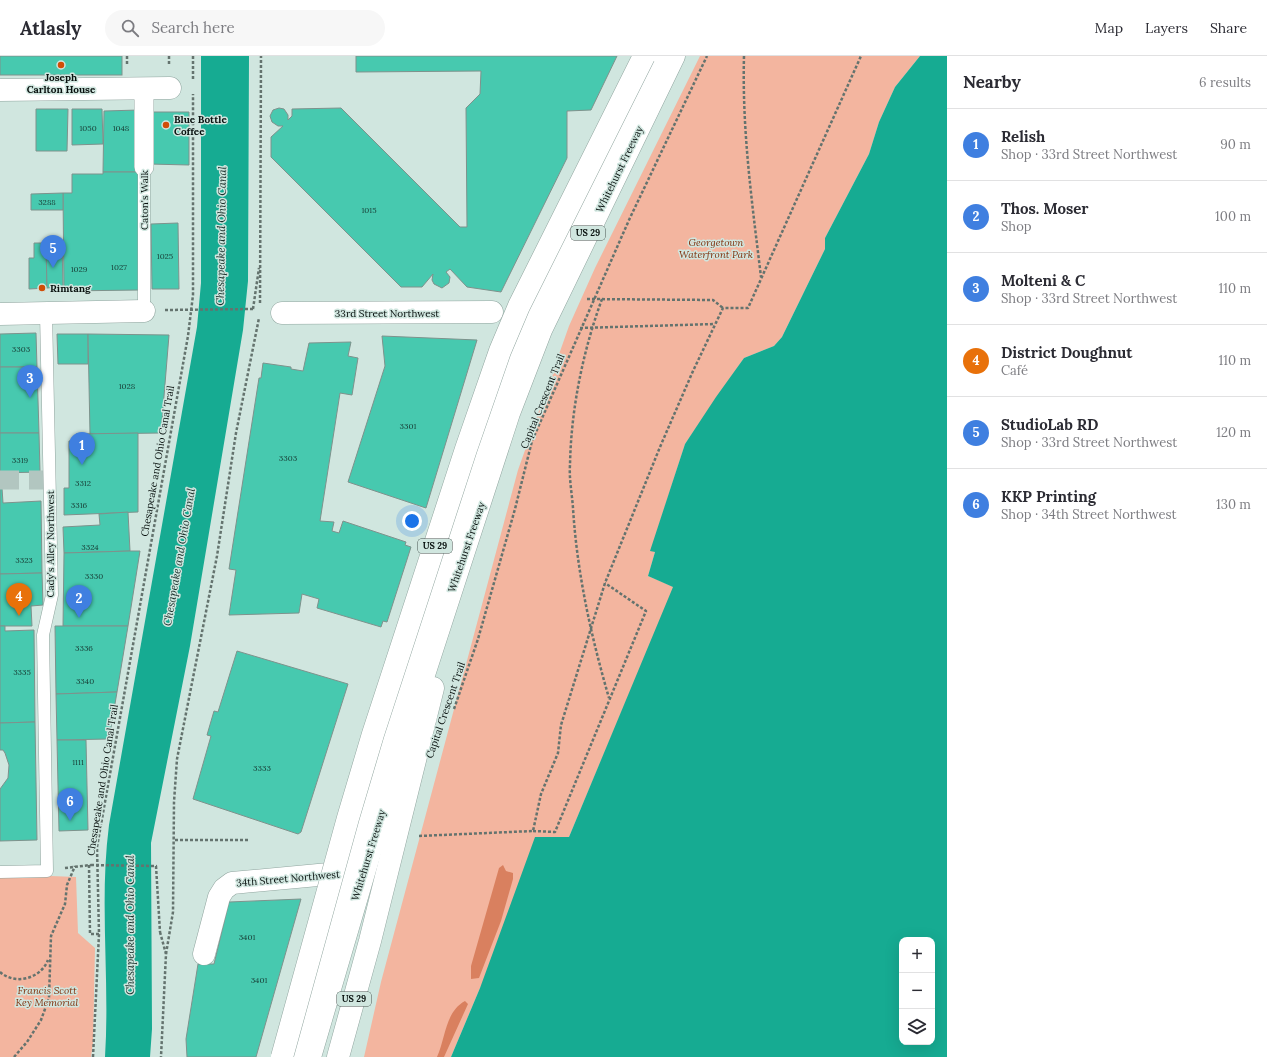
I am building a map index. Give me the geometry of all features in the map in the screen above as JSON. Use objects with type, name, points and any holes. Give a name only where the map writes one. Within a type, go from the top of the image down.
[{"type":"main road","name":"US 29","points":[[282,1057],[348,818],[373,734],[466,449],[498,357],[519,306],[644,56]]},
{"type":"main road","points":[[298,1057],[350,872],[463,501],[512,359],[530,312],[658,56]]},
{"type":"main road","name":"Whitehurst Freeway","points":[[310,1057],[405,733],[509,413],[541,330],[674,56]]},
{"type":"main road","points":[[0,90],[170,88]]},
{"type":"main road","points":[[0,314],[154,310]]},
{"type":"main road","name":"33rd Street Northwest","points":[[282,313],[492,312]]},
{"type":"main road","name":"US 29","points":[[338,1057],[372,933],[474,524]]},
{"type":"main road","name":"34th Street Northwest","points":[[204,954],[219,896],[224,889],[232,883],[350,872]]},
{"type":"street","name":"Caton's Walk","points":[[144,89],[144,167]]},
{"type":"lane","name":"Caton's Walk","points":[[144,167],[154,310]]},
{"type":"lane","name":"Cady's Alley Northwest","points":[[0,872],[47,871],[43,635],[52,594],[46,313]]},
{"type":"path","points":[[127,56],[127,70]]},
{"type":"path","name":"Chesapeake and Ohio Canal Trail","points":[[161,1057],[166,954],[160,932],[156,866],[90,865],[90,934],[99,934],[98,847],[188,336],[193,295],[193,56]]},
{"type":"path","points":[[166,954],[173,912],[175,840],[174,802],[177,759],[216,564],[236,433],[260,311],[261,56]]},
{"type":"path","name":"Capital Crescent Trail","points":[[452,712],[478,639],[515,509],[532,441],[628,220],[708,56]]},
{"type":"path","points":[[744,56],[744,123],[749,183],[761,277]]},
{"type":"path","points":[[587,299],[713,300],[723,308],[748,308],[861,56]]},
{"type":"path","points":[[154,310],[252,308],[260,263]]},
{"type":"path","points":[[602,299],[591,328],[576,396],[570,466],[579,575],[598,658],[610,698]]},
{"type":"path","points":[[533,831],[541,794],[558,753],[561,725],[605,583],[660,447],[723,308]]},
{"type":"path","points":[[580,328],[715,324]]},
{"type":"path","points":[[416,836],[533,831],[554,832],[646,611],[605,583]]},
{"type":"path","points":[[175,840],[248,840]]},
{"type":"path","points":[[14,1057],[27,1042],[41,1020],[48,998],[51,936],[65,904],[67,885],[75,866],[90,865]]},
{"type":"path","points":[[93,1057],[99,934]]},
{"type":"path","points":[[0,972],[10,978],[26,978],[40,973],[45,968],[49,958]]},
{"type":"green space","name":"Georgetown Waterfront Park","points":[[700,56],[920,56],[895,87],[879,122],[869,154],[825,238],[825,249],[782,337],[774,346],[744,358],[685,444],[651,550],[655,552],[648,576],[674,587],[569,837],[480,988],[451,1057],[364,1057],[381,982],[518,470],[569,326],[595,268]]},
{"type":"green space","name":"Francis Scott Key Memorial","points":[[0,874],[76,877],[78,933],[95,948],[93,1043],[91,1057],[0,1057]]},
{"type":"shaded area","points":[[503,865],[506,871],[513,873],[513,879],[501,921],[479,978],[471,979],[471,966],[499,868]]},
{"type":"shaded area","points":[[465,1001],[468,1004],[444,1057],[437,1057],[453,1012]]},
{"type":"water","name":"Chesapeake and Ohio Canal","points":[[201,56],[249,56],[248,281],[243,330],[190,646],[151,843],[152,1029],[150,1057],[105,1057],[105,883],[109,825],[197,327],[201,283]]},
{"type":"water","points":[[920,56],[947,56],[947,1057],[451,1057],[480,988],[535,837],[569,837],[673,587],[648,576],[655,552],[650,551],[685,444],[744,358],[774,346],[782,337],[825,249],[825,238],[869,154],[879,122],[895,87]]},
{"type":"building","name":"Joseph Carlton House","points":[[0,56],[122,56],[122,75],[0,75]]},
{"type":"building","points":[[356,56],[617,56],[591,110],[567,111],[567,158],[501,292],[467,287],[450,269],[446,272],[450,277],[449,283],[442,288],[434,284],[432,280],[433,274],[422,287],[401,287],[271,157],[271,137],[283,126],[278,126],[272,122],[270,116],[273,110],[279,108],[284,109],[288,115],[288,120],[292,116],[292,109],[341,108],[460,227],[467,227],[466,108],[480,94],[481,71],[356,72]]},
{"type":"building","points":[[36,109],[68,109],[67,151],[36,151]]},
{"type":"building","points":[[72,109],[102,109],[103,144],[72,145]]},
{"type":"building","points":[[139,110],[139,172],[103,172],[104,111]]},
{"type":"building","points":[[149,112],[189,112],[189,165],[149,164]]},
{"type":"building","points":[[103,172],[139,172],[140,290],[64,291],[63,193],[72,193],[72,174],[103,174]]},
{"type":"building","points":[[63,193],[63,210],[31,210],[31,194]]},
{"type":"building","points":[[178,223],[179,289],[152,289],[151,224]]},
{"type":"building","points":[[34,243],[46,243],[47,288],[29,289],[29,258],[34,258]]},
{"type":"building","points":[[46,243],[62,243],[63,287],[47,288]]},
{"type":"building","points":[[36,333],[37,367],[0,367],[0,334]]},
{"type":"building","points":[[57,334],[88,334],[88,364],[58,364]]},
{"type":"building","points":[[88,334],[169,335],[161,433],[90,434]]},
{"type":"building","points":[[382,336],[477,340],[426,508],[348,482],[385,366]]},
{"type":"building","points":[[351,342],[348,356],[358,358],[352,395],[340,393],[320,521],[334,522],[332,531],[339,533],[343,521],[406,542],[405,545],[411,547],[387,622],[383,621],[381,627],[317,608],[319,599],[302,594],[299,613],[229,615],[236,570],[229,569],[259,378],[261,378],[263,363],[291,367],[291,369],[303,371],[309,343]]},
{"type":"building","points":[[0,367],[37,367],[39,433],[0,433]]},
{"type":"building","points":[[0,433],[39,433],[40,472],[0,473]]},
{"type":"building","points":[[138,433],[138,512],[64,515],[64,488],[69,488],[69,441],[76,441],[76,434]]},
{"type":"building","points":[[0,488],[2,488],[3,503],[41,501],[42,573],[0,574]]},
{"type":"building","points":[[128,512],[130,551],[64,553],[63,527],[100,525],[99,514]]},
{"type":"building","points":[[140,551],[128,626],[63,626],[64,553]]},
{"type":"building","points":[[42,573],[43,605],[31,606],[32,626],[0,626],[0,574]]},
{"type":"building","points":[[0,626],[5,626],[5,631],[34,630],[35,722],[0,723]]},
{"type":"building","points":[[55,626],[128,626],[117,692],[56,694]]},
{"type":"building","points":[[237,651],[348,684],[301,832],[298,834],[193,799],[211,736],[207,735],[214,711],[218,712]]},
{"type":"building","points":[[117,692],[109,739],[57,740],[56,694]]},
{"type":"building","points":[[35,722],[37,840],[0,841],[0,789],[8,778],[9,765],[5,753],[3,750],[0,750],[0,723]]},
{"type":"building","points":[[57,740],[86,740],[88,830],[59,831]]},
{"type":"building","points":[[301,899],[256,1057],[187,1057],[186,1039],[198,964],[214,964],[229,902]]},
{"type":"tunnel","points":[[0,480],[49,480]]},
{"type":"place","name":"Joseph Carlton House","points":[[61,65]]},
{"type":"place","name":"Blue Bottle Coffee","points":[[166,125]]},
{"type":"place","name":"StudioLab RD","points":[[53,268]]},
{"type":"place","name":"Rimtang","points":[[42,288]]},
{"type":"place","name":"Molteni & C","points":[[30,398]]},
{"type":"place","name":"Relish","points":[[82,465]]},
{"type":"place","name":"District Doughnut","points":[[19,616]]},
{"type":"place","name":"Thos. Moser","points":[[79,618]]},
{"type":"place","name":"KKP Printing","points":[[70,821]]}]
